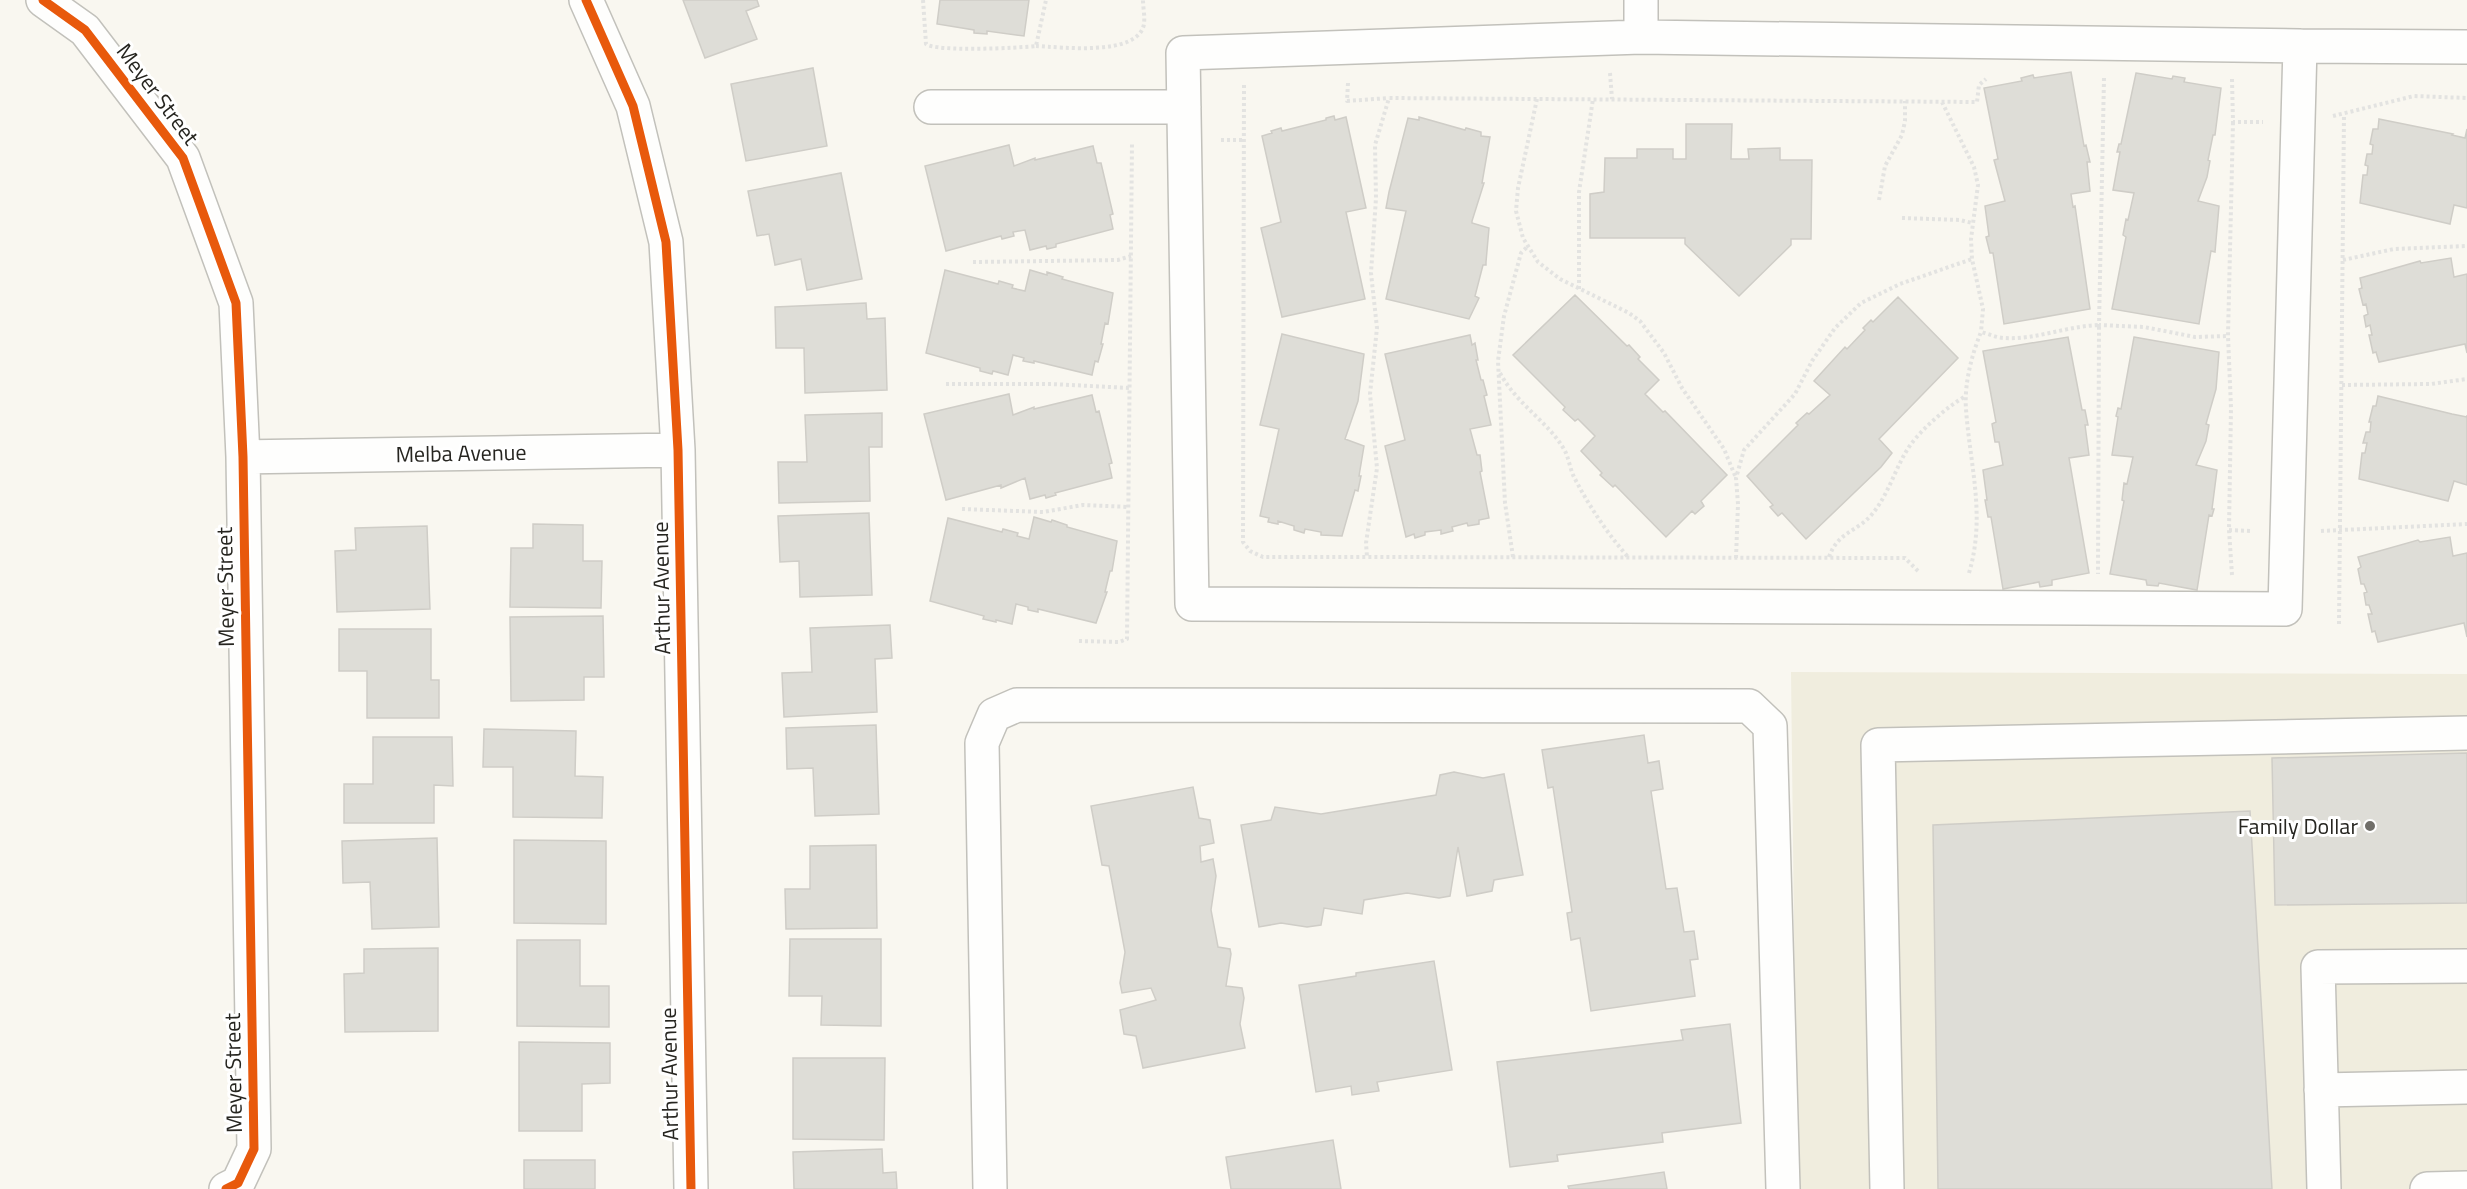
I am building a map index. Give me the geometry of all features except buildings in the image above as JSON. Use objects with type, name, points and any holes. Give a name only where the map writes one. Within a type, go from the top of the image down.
[{"type":"street","name":"Meyer Street","points":[[43,0],[85,30],[183,158],[236,303],[243,457],[254,1149],[232,1186]]},
{"type":"street","name":"Arthur Avenue","points":[[586,0],[633,106],[666,242],[678,450],[691,1189]]},
{"type":"street","points":[[1641,0],[1641,37]]},
{"type":"street","points":[[2300,46],[2285,609],[1192,604],[1183,53],[1641,37],[2467,47]]},
{"type":"street","points":[[931,107],[1184,107]]},
{"type":"street","name":"Melba Avenue","points":[[243,457],[678,450]]},
{"type":"street","points":[[990,1189],[982,743],[994,715],[1017,705],[1749,706],[1770,726],[1783,1189]]},
{"type":"street","points":[[1887,1189],[1878,745],[2467,733]]},
{"type":"street","points":[[2324,1189],[2318,967],[2467,966]]},
{"type":"street","points":[[2321,1090],[2467,1087]]},
{"type":"street","points":[[2427,1189],[2467,1188]]},
{"type":"path","points":[[923,0],[926,44],[931,48],[1095,47],[1130,42],[1139,34],[1144,24],[1143,0]]},
{"type":"path","points":[[1036,46],[1046,0]]},
{"type":"path","points":[[2098,581],[2099,325],[2104,71]]},
{"type":"path","points":[[1244,73],[1244,542],[1250,551],[1263,557],[1905,558],[1925,577]]},
{"type":"path","points":[[1348,73],[1347,101],[1389,98],[1977,102],[1979,85],[1992,73]]},
{"type":"path","points":[[2232,75],[2228,336],[2231,408],[2229,530],[2232,576]]},
{"type":"path","points":[[2233,122],[2298,121],[2344,114],[2387,101],[2414,96],[2467,98]]},
{"type":"path","points":[[1367,558],[1366,543],[1377,468],[1370,394],[1377,328],[1371,273],[1376,198],[1375,146],[1389,98]]},
{"type":"path","points":[[1537,99],[1518,188],[1516,211],[1523,238],[1538,262],[1560,279],[1629,313],[1640,321],[1664,353],[1682,388],[1724,449],[1736,478],[1738,504],[1736,558]]},
{"type":"path","points":[[1579,289],[1579,192],[1593,99]]},
{"type":"path","points":[[1879,200],[1884,166],[1902,135],[1905,101]]},
{"type":"path","points":[[1941,101],[1974,167],[1978,185],[1972,223],[1972,259],[1983,309],[1982,332],[1970,368],[1966,407],[1977,518],[1975,552],[1966,584]]},
{"type":"path","points":[[2339,624],[2344,114]]},
{"type":"path","points":[[1079,641],[1119,642],[1127,639],[1132,139]]},
{"type":"path","points":[[1902,218],[1960,220],[1972,223]]},
{"type":"path","points":[[1513,557],[1505,503],[1499,370],[1500,334],[1521,253],[1528,246]]},
{"type":"path","points":[[2343,260],[2394,249],[2467,246]]},
{"type":"path","points":[[973,262],[1118,260],[1131,256]]},
{"type":"path","points":[[1736,478],[1744,450],[1789,403],[1812,361],[1834,328],[1861,303],[1900,284],[1972,259]]},
{"type":"path","points":[[1982,332],[2003,339],[2073,326],[2099,325],[2144,327],[2195,336],[2228,336]]},
{"type":"path","points":[[1499,370],[1510,391],[1565,451],[1574,476],[1593,510],[1609,535],[1629,558]]},
{"type":"path","points":[[2342,385],[2431,384],[2467,379]]},
{"type":"path","points":[[946,384],[1051,384],[1130,388]]},
{"type":"path","points":[[1829,558],[1833,546],[1841,536],[1872,514],[1885,496],[1911,444],[1948,406],[1967,396]]},
{"type":"path","points":[[962,509],[1043,512],[1083,505],[1129,507]]},
{"type":"path","points":[[2288,531],[2341,531],[2404,525],[2467,524]]},
{"type":"shaded area","points":[[1791,672],[2467,674],[2467,1189],[1797,1189]]},
{"type":"cycle path","points":[[43,0],[85,30],[183,158],[236,303],[243,457],[254,1149],[238,1183],[226,1189]]},
{"type":"cycle path","points":[[586,0],[633,106],[666,242],[678,450],[691,1189]]},
{"type":"place","name":"Family Dollar","points":[[2370,826]]}]
